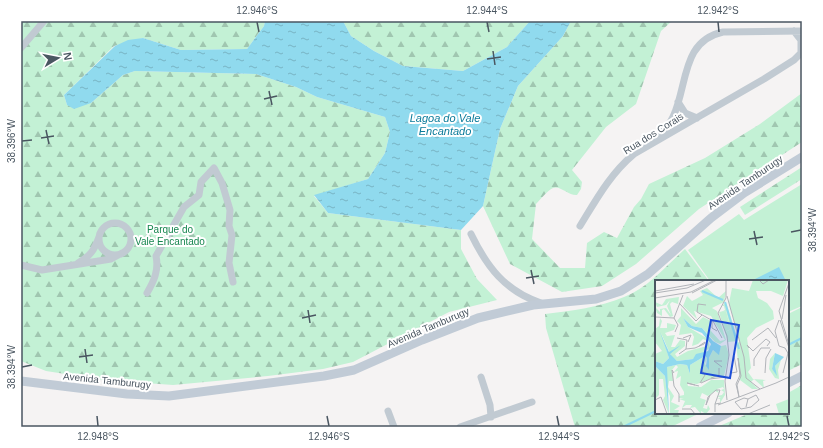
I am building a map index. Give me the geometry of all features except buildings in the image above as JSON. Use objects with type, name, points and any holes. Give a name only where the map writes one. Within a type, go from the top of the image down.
[{"type":"main road","name":"Avenida Tamburugy","points":[[23,380],[127,394],[168,396],[324,376],[365,366],[422,340],[478,318],[545,304],[596,299],[622,291],[669,257],[711,218],[744,193],[802,157]]},
{"type":"main road","points":[[789,382],[802,376]]},
{"type":"main road","points":[[700,427],[726,414]]},
{"type":"street","points":[[21,48],[44,21]]},
{"type":"street","points":[[646,147],[669,124],[678,102],[694,52],[705,39],[722,32],[802,30]]},
{"type":"street","points":[[794,31],[801,40],[801,52]]},
{"type":"street","name":"Rua dos Corais","points":[[580,226],[607,183],[617,170],[634,154],[781,69],[801,52]]},
{"type":"street","name":"Rua dos Corais","points":[[678,102],[685,112],[697,118]]},
{"type":"street","points":[[147,293],[155,279],[158,264],[156,256],[184,207],[199,195],[201,182],[214,168],[222,183],[230,210],[229,226],[232,235],[229,262],[233,282]]},
{"type":"street","points":[[21,265],[42,270],[77,263],[94,252],[103,228],[113,223],[118,223],[128,229],[130,234],[130,245],[122,253],[111,259],[84,264],[77,263]]},
{"type":"street","points":[[100,233],[101,246],[105,251],[116,255],[122,253]]},
{"type":"street","points":[[471,234],[490,269],[514,290],[529,299],[545,304]]},
{"type":"street","points":[[481,377],[490,405],[491,417]]},
{"type":"street","points":[[460,427],[532,402]]},
{"type":"street","points":[[388,411],[394,427]]},
{"type":"green space","name":"Parque do Vale Encantado","points":[[21,21],[265,21],[264,26],[247,49],[181,50],[143,38],[114,46],[64,95],[67,105],[91,103],[123,75],[135,71],[256,74],[296,87],[317,97],[385,117],[390,132],[385,153],[368,179],[314,196],[328,213],[461,230],[461,249],[477,279],[497,300],[449,312],[353,362],[323,369],[173,385],[104,380],[46,371],[21,361]]},
{"type":"green space","points":[[343,21],[530,21],[507,47],[463,71],[403,66],[374,51],[351,36]]},
{"type":"green space","points":[[571,21],[672,21],[661,31],[636,104],[606,127],[572,170],[582,182],[581,189],[577,195],[571,194],[556,187],[546,193],[536,204],[532,239],[560,268],[585,268],[587,243],[604,232],[617,238],[649,184],[705,158],[760,124],[802,93],[802,142],[699,209],[636,264],[602,286],[562,292],[510,264],[483,206],[500,129],[518,86],[563,36]]},
{"type":"green space","points":[[802,167],[802,179],[745,215],[740,207]]},
{"type":"green space","points":[[802,184],[802,306],[789,312],[789,280],[709,280],[688,250],[739,214],[744,220]]},
{"type":"green space","points":[[685,249],[708,280],[655,280],[655,414],[698,414],[671,427],[575,427],[546,328],[545,314],[595,306],[624,297],[641,288]]},
{"type":"green space","points":[[802,307],[802,364],[789,370],[789,314]]},
{"type":"green space","points":[[802,385],[802,427],[717,427],[748,414],[789,414],[789,392]]},
{"type":"water","name":"Lagoa do Vale Encantado","points":[[265,21],[343,21],[351,36],[374,51],[403,66],[463,71],[507,47],[530,21],[571,21],[563,36],[518,86],[500,129],[483,206],[461,230],[328,213],[314,195],[368,179],[385,153],[390,132],[385,117],[317,97],[296,87],[256,74],[135,71],[123,75],[91,103],[74,109],[67,105],[64,95],[115,46],[128,40],[143,38],[181,50],[247,49],[264,26]]},
{"type":"water","points":[[779,267],[785,279],[756,280]]},
{"type":"waterway","points":[[789,344],[802,338]]},
{"type":"waterway","points":[[623,427],[655,411]]}]
